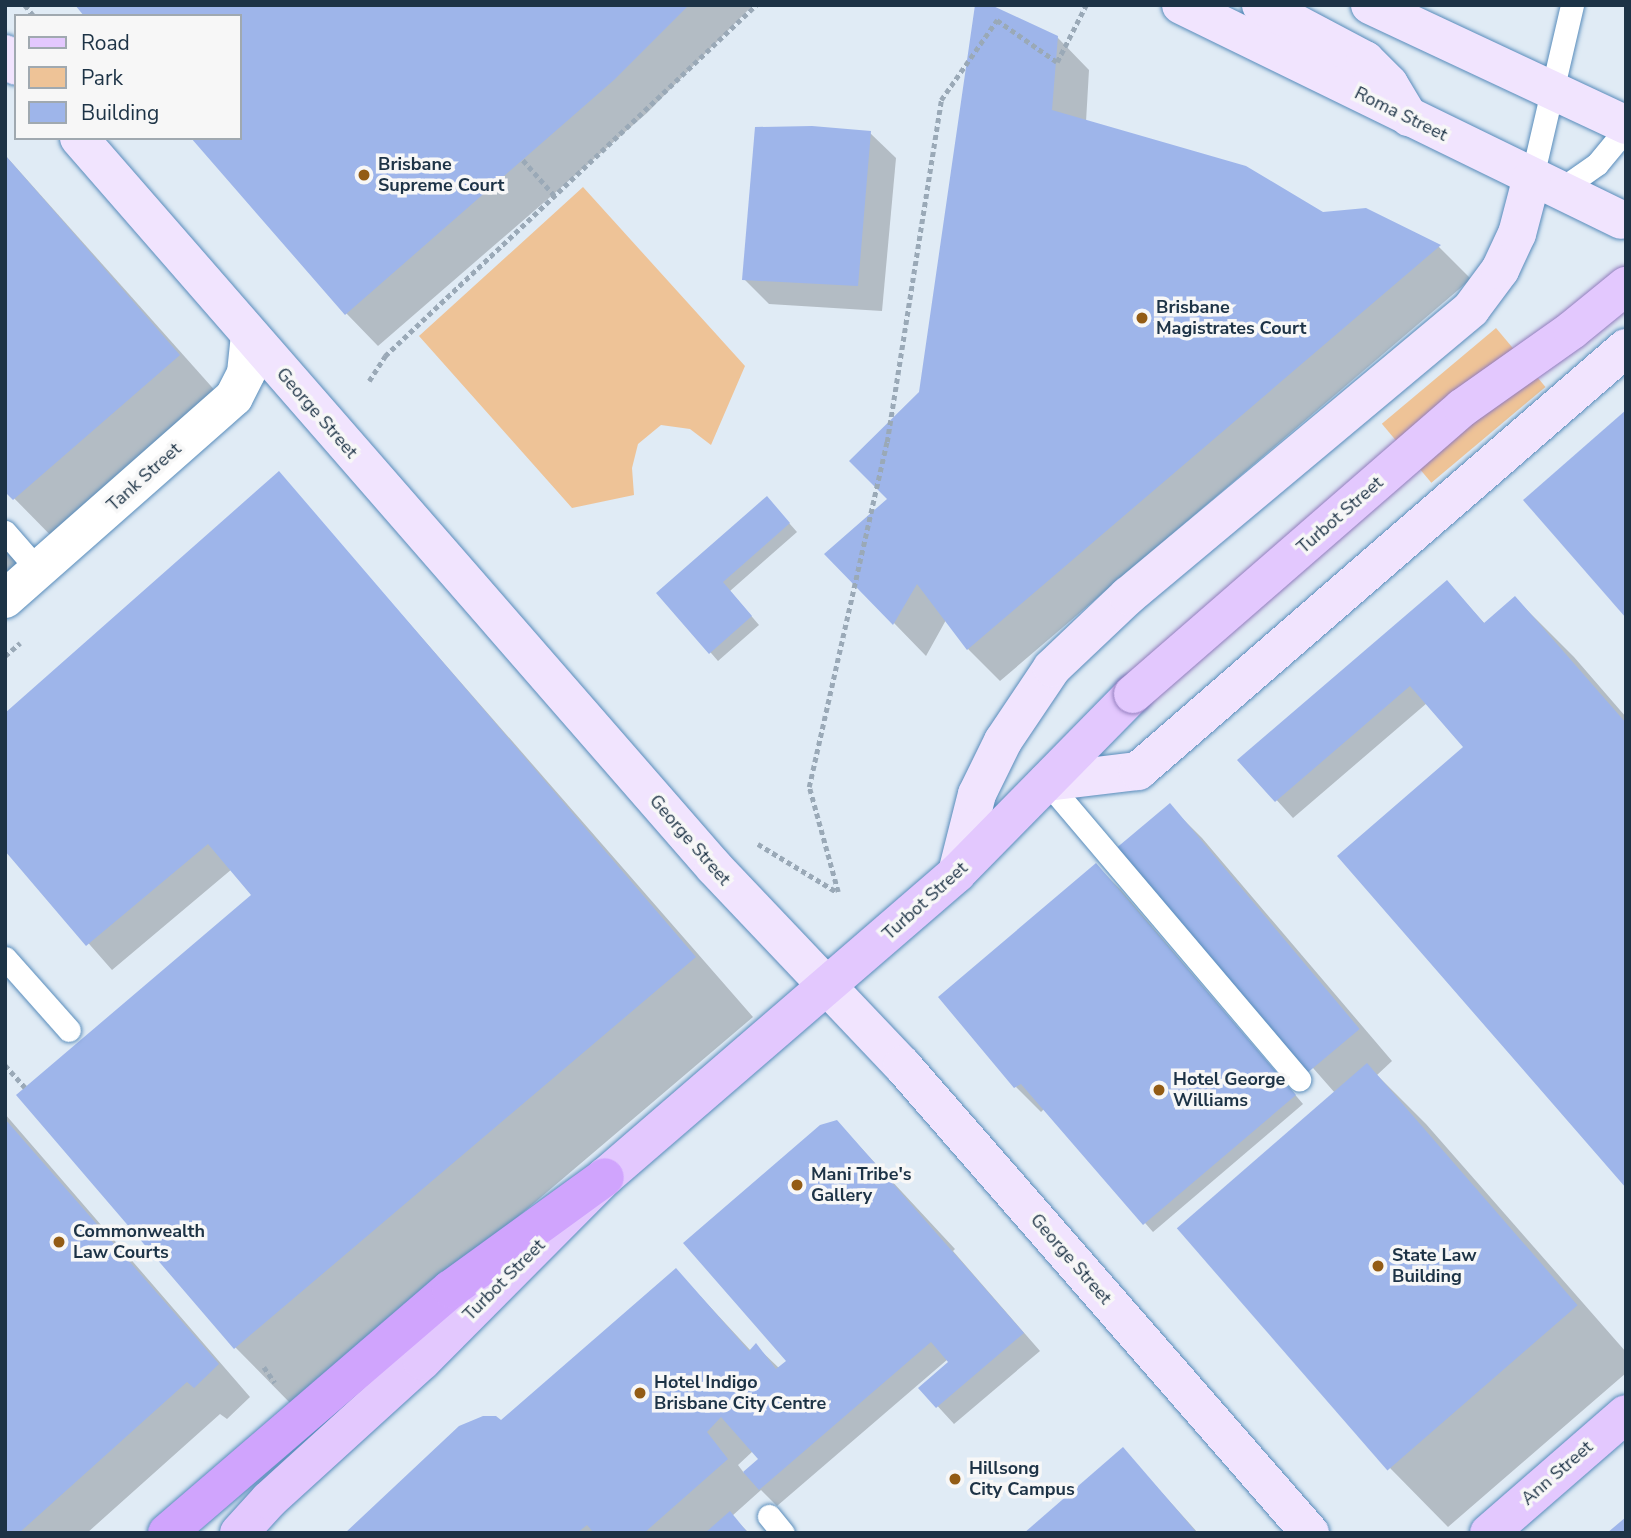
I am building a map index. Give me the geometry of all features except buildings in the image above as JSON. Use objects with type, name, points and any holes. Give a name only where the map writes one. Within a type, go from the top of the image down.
[{"type":"highway","points":[[167,1533],[451,1289],[605,1177]]},
{"type":"main road","name":"Roma Street","points":[[1181,5],[1621,220]]},
{"type":"main road","points":[[1261,5],[1365,60],[1389,84],[1410,119]]},
{"type":"main road","points":[[1370,5],[1553,89],[1626,127]]},
{"type":"main road","name":"George Street","points":[[81,140],[713,867],[902,1065],[1310,1533]]},
{"type":"main road","points":[[957,873],[977,794],[1003,741],[1052,668],[1128,596],[1471,309],[1500,270],[1546,183]]},
{"type":"main road","name":"Turbot Street","points":[[239,1533],[269,1500],[422,1362],[605,1177],[957,873],[1133,694],[1462,408],[1572,330],[1626,286]]},
{"type":"main road","points":[[1047,782],[1138,771],[1626,348]]},
{"type":"main road","name":"Ann Street","points":[[1489,1533],[1626,1414]]},
{"type":"street","name":"Tank Street","points":[[5,600],[234,397],[246,373],[250,336]]},
{"type":"lane","points":[[1572,5],[1553,89],[1546,183],[1597,164],[1626,127]]},
{"type":"lane","points":[[5,531],[39,571]]},
{"type":"lane","points":[[1047,782],[1299,1079]]},
{"type":"lane","points":[[5,958],[69,1030]]},
{"type":"path","points":[[369,381],[385,356],[756,5]]},
{"type":"path","points":[[754,841],[838,892],[809,788],[887,442],[941,100],[997,20],[1057,62],[1086,5]]},
{"type":"path","points":[[523,160],[555,196]]},
{"type":"path","points":[[5,1065],[25,1087]]},
{"type":"path","points":[[264,1367],[276,1385]]},
{"type":"green space","points":[[583,187],[745,366],[711,445],[690,429],[661,425],[638,444],[632,468],[634,495],[572,508],[419,336]]},
{"type":"green space","points":[[1496,328],[1545,387],[1431,483],[1382,424]]},
{"type":"place","name":"Brisbane Supreme Court","points":[[364,175]]},
{"type":"place","name":"Brisbane Magistrates Court","points":[[1142,318]]},
{"type":"place","name":"Hotel George Williams","points":[[1159,1090]]},
{"type":"place","name":"Mani Tribe's Gallery","points":[[797,1185]]},
{"type":"place","name":"Commonwealth Law Courts","points":[[59,1242]]},
{"type":"place","name":"State Law Building","points":[[1378,1266]]},
{"type":"place","name":"Hotel Indigo Brisbane City Centre","points":[[640,1393]]},
{"type":"place","name":"Hillsong City Campus","points":[[955,1479]]}]
